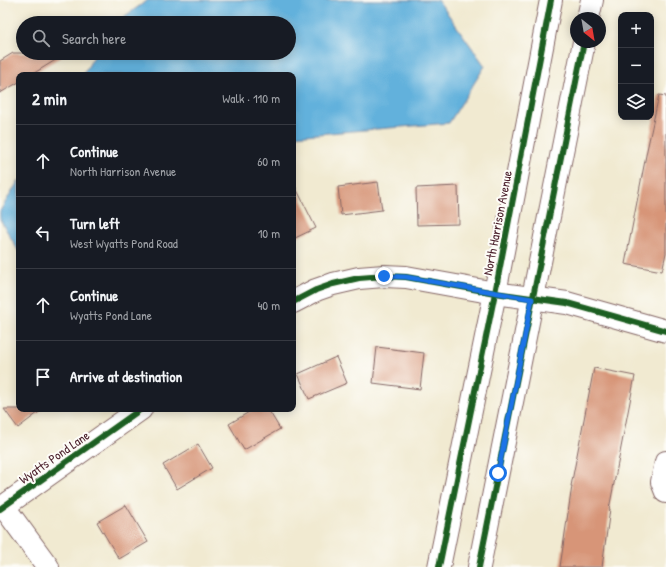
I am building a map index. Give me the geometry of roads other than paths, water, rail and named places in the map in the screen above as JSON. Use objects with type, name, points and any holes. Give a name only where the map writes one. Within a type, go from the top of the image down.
[{"type":"main road","name":"North Harrison Avenue","points":[[439,567],[495,293],[551,0]]},
{"type":"main road","points":[[589,12],[592,0]]},
{"type":"main road","points":[[479,567],[583,48]]},
{"type":"main road","points":[[296,300],[316,290],[333,284],[359,278],[384,276],[406,277],[567,304],[666,331]]},
{"type":"main road","name":"Wyatts Pond Lane","points":[[2,508],[136,412]]},
{"type":"main road","points":[[666,462],[662,482],[666,492]]},
{"type":"main road","points":[[2,508],[48,567]]},
{"type":"water","points":[[148,0],[438,0],[485,66],[449,123],[296,136],[296,72],[85,72],[92,60],[296,60],[296,16],[125,16]]},
{"type":"water","points":[[16,185],[16,247],[0,219],[0,211]]}]
